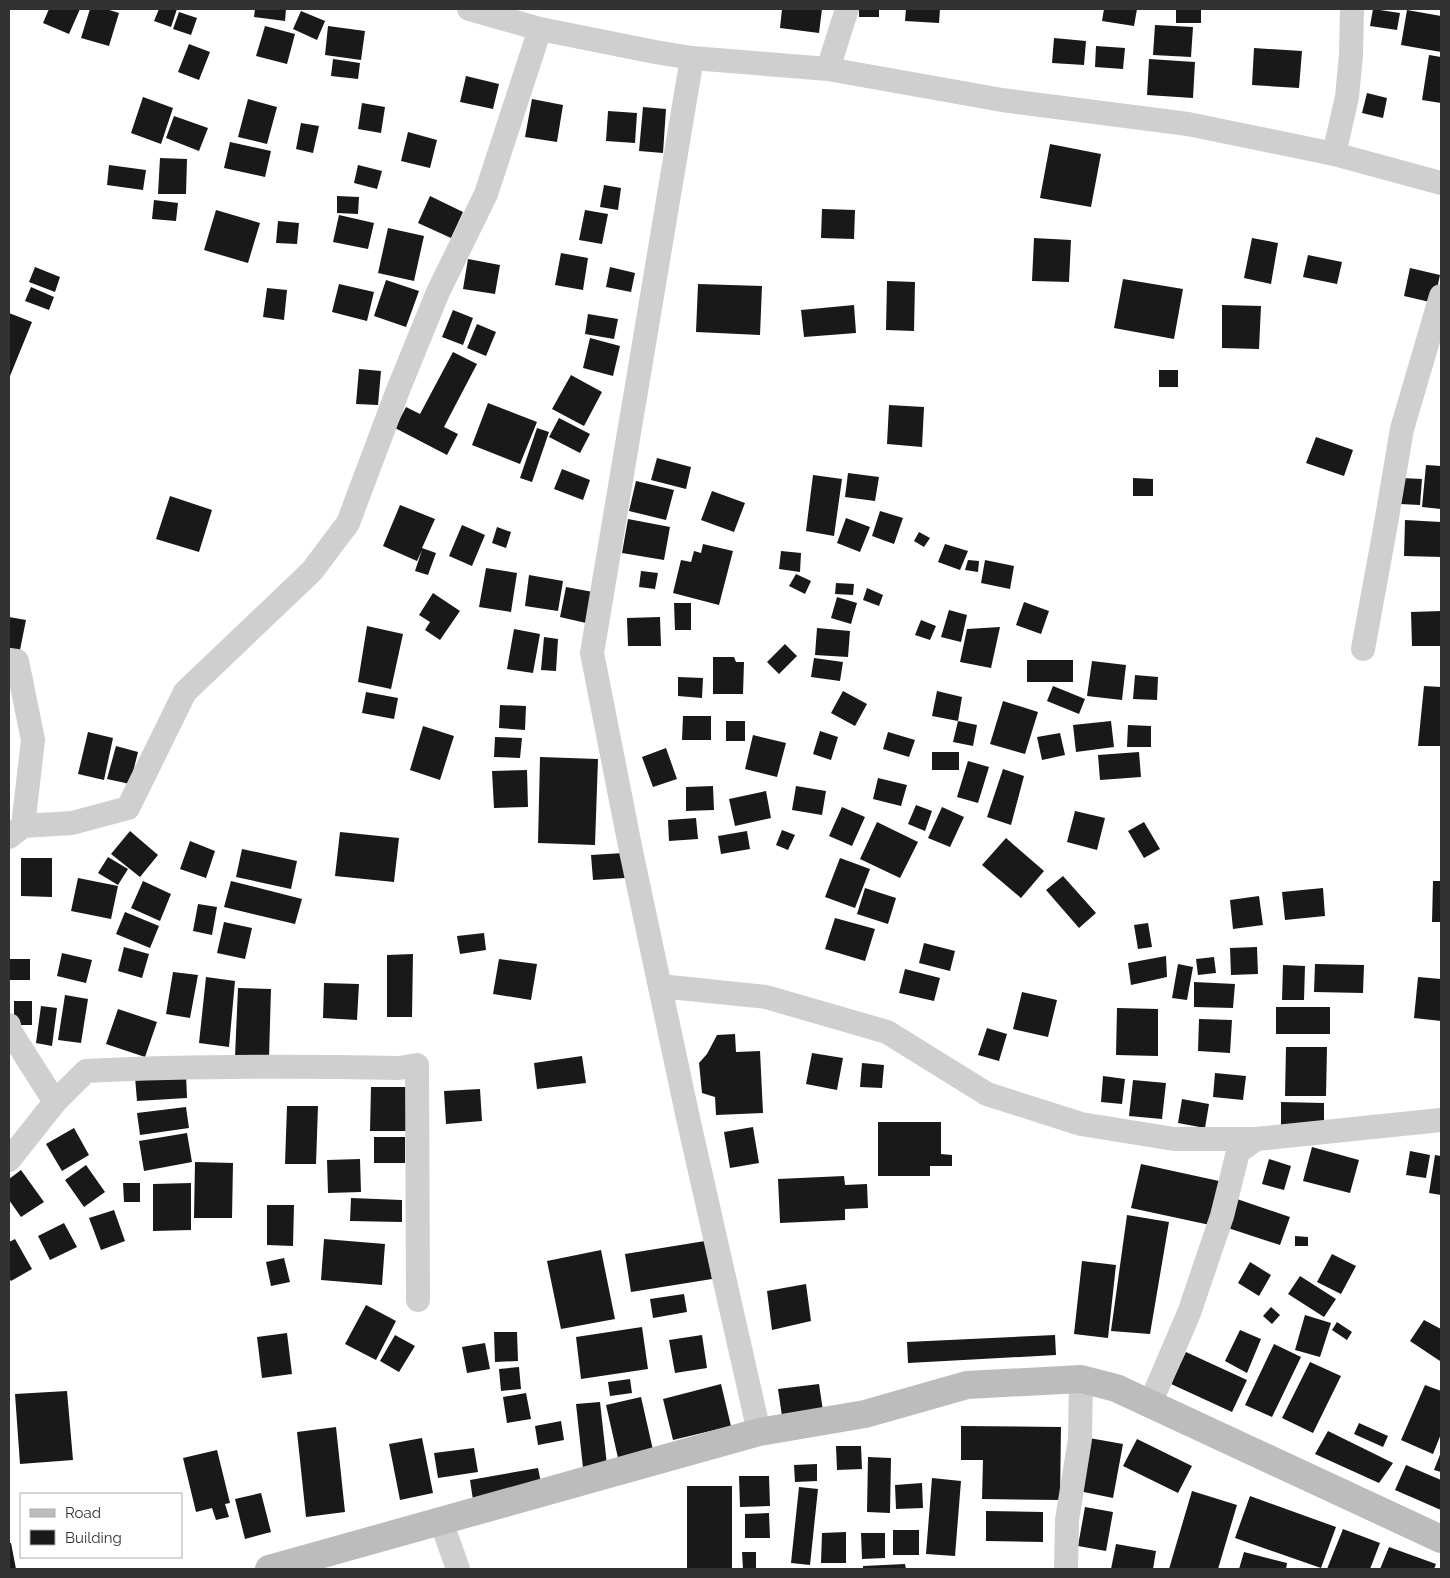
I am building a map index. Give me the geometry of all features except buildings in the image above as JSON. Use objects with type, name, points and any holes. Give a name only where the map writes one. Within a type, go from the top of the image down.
[{"type":"street","points":[[469,9],[540,28],[692,58],[828,69],[1002,100],[1188,124],[1334,154],[1441,183]]},
{"type":"street","points":[[828,69],[847,9]]},
{"type":"street","points":[[1334,154],[1347,97],[1351,55],[1352,9]]},
{"type":"street","points":[[9,660],[17,661],[33,740],[16,831],[72,823],[128,808],[185,692],[312,571],[348,523],[398,390],[438,292],[486,194],[540,28]]},
{"type":"street","points":[[692,58],[592,653],[688,1118],[759,1432]]},
{"type":"street","points":[[1363,649],[1402,429],[1441,296]]},
{"type":"street","points":[[660,986],[766,996],[887,1032],[987,1094],[1081,1124],[1174,1139],[1256,1140],[1441,1120]]},
{"type":"street","points":[[9,1025],[10,1031],[55,1102]]},
{"type":"street","points":[[9,1160],[55,1102],[86,1071],[278,1066],[399,1068],[417,1065],[418,1300]]},
{"type":"street","points":[[1150,1404],[1189,1313],[1222,1216],[1238,1152],[1256,1140]]},
{"type":"street","points":[[1066,1569],[1067,1520],[1080,1439],[1081,1379]]},
{"type":"street","points":[[269,1569],[759,1432],[865,1414],[967,1385],[1081,1379],[1116,1388],[1441,1538]]},
{"type":"street","points":[[441,1521],[458,1569]]}]
